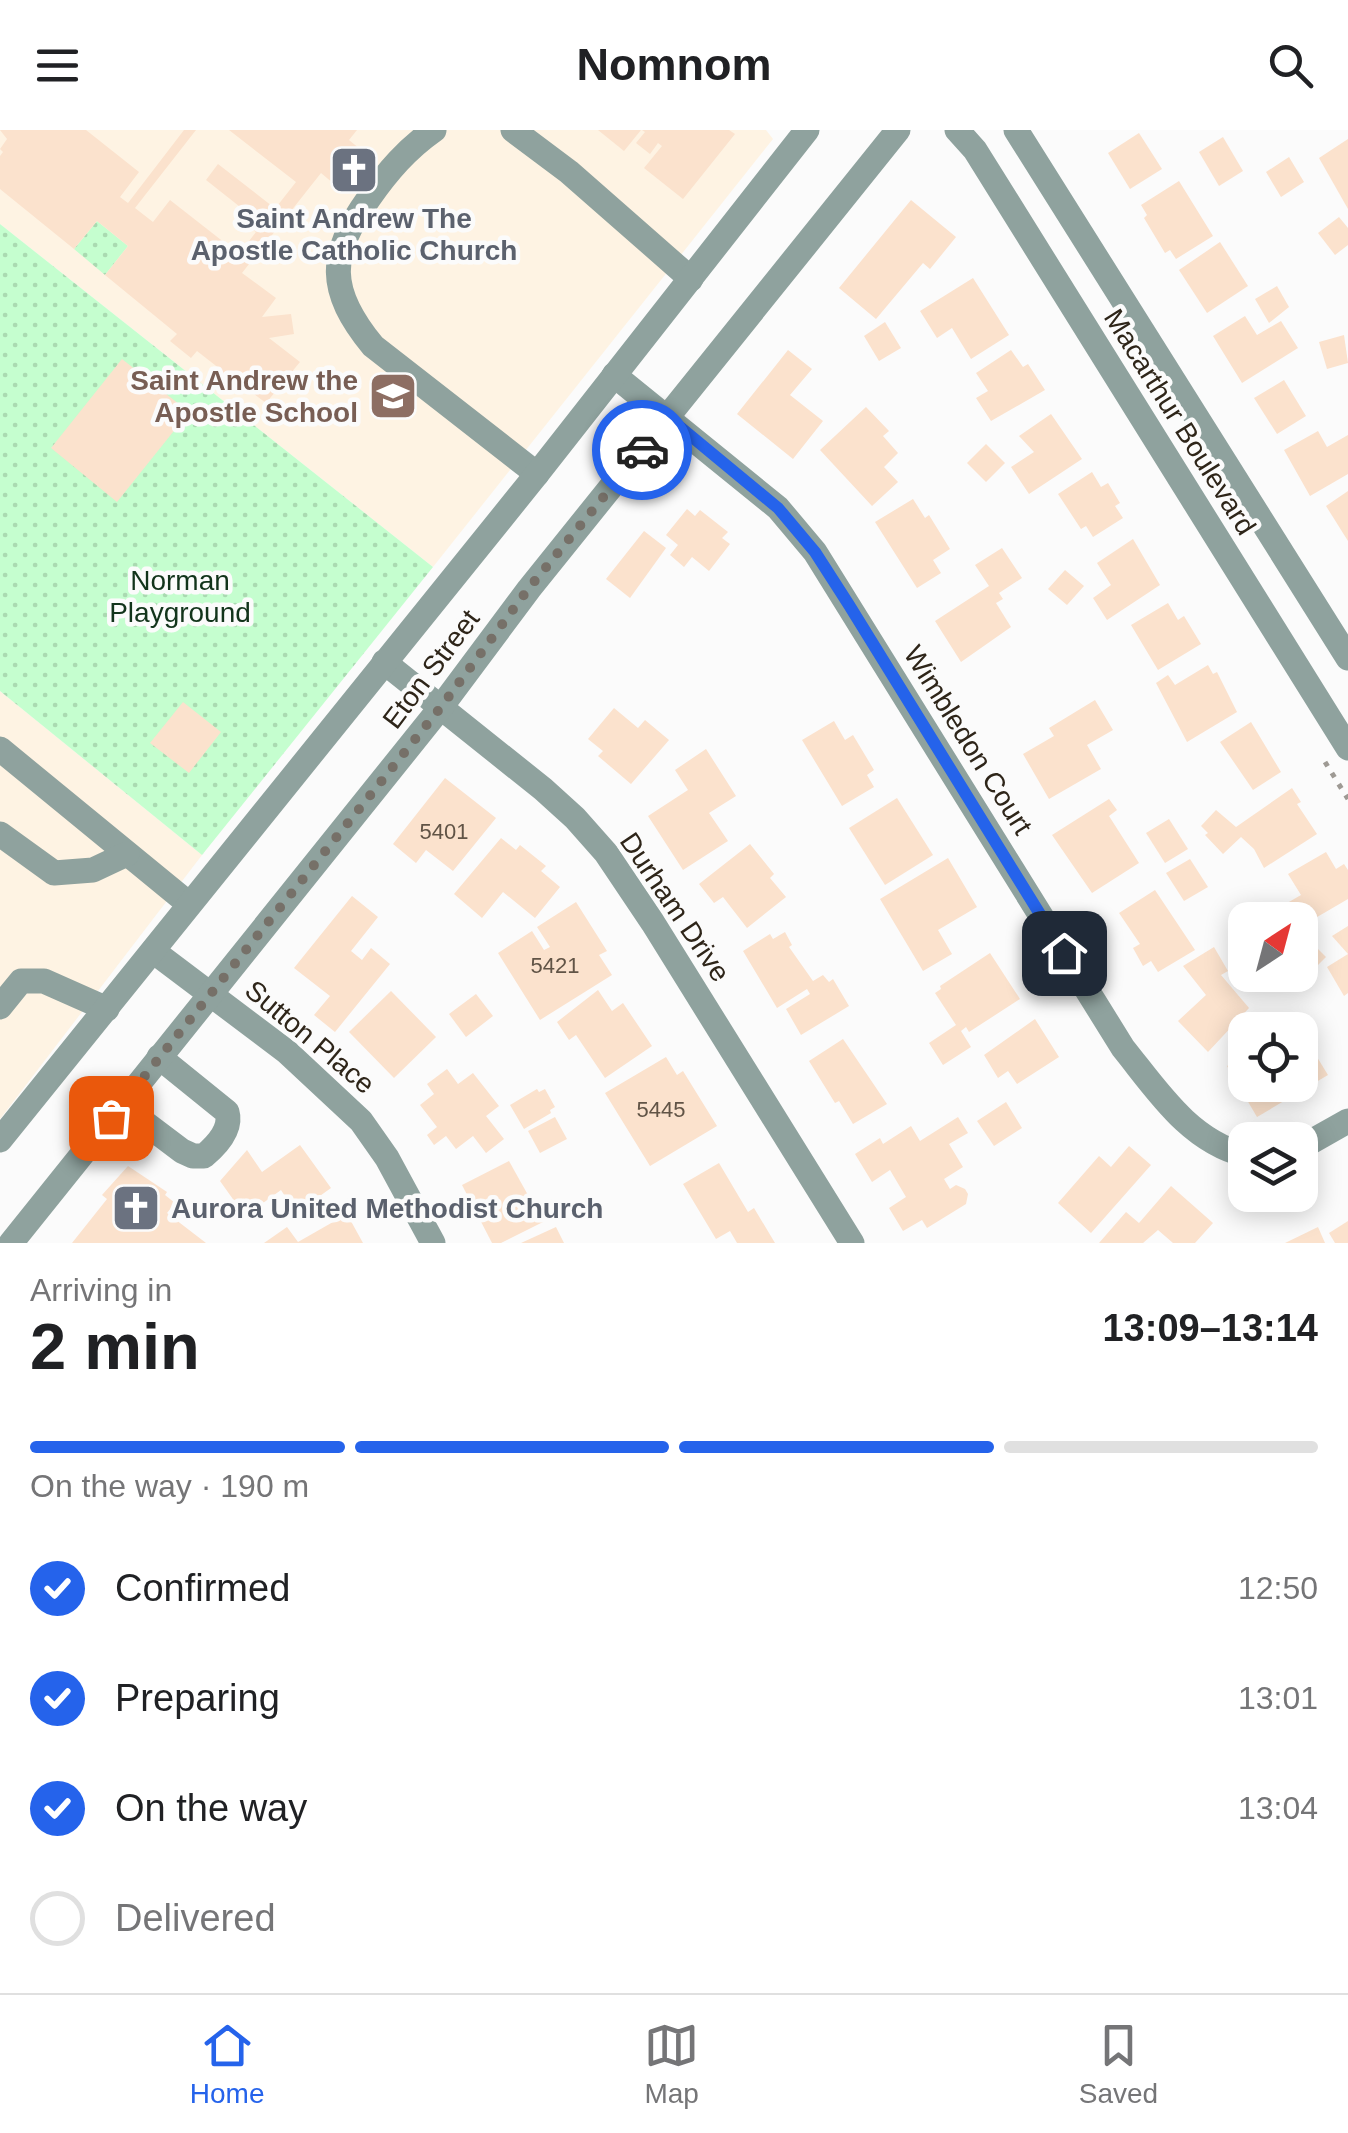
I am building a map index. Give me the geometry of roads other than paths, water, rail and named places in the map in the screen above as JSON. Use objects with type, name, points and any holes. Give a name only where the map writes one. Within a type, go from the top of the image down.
[{"type":"street","points":[[434,130],[388,172],[347,228],[338,259],[342,288],[354,322],[374,346],[537,474]]},
{"type":"street","points":[[513,130],[570,172],[692,279]]},
{"type":"street","name":"Eton Street","points":[[0,1140],[537,474],[807,130]]},
{"type":"street","name":"Eton Street","points":[[11,1243],[441,707],[529,588],[898,130]]},
{"type":"street","name":"Macarthur Boulevard","points":[[958,130],[976,150],[1348,748]]},
{"type":"street","name":"Macarthur Boulevard","points":[[1016,130],[1348,658]]},
{"type":"street","name":"Wimbledon Court","points":[[614,376],[778,508],[815,552],[1123,1048],[1167,1104],[1196,1132],[1228,1150]]},
{"type":"street","name":"Durham Drive","points":[[384,662],[543,789],[606,853],[852,1243]]},
{"type":"street","points":[[0,749],[189,904]]},
{"type":"street","points":[[0,834],[54,873],[94,870],[127,854]]},
{"type":"street","name":"Sutton Place","points":[[153,952],[287,1052],[362,1120],[433,1243]]},
{"type":"street","points":[[0,1007],[21,981],[44,980],[107,1009]]},
{"type":"street","points":[[120,1105],[190,1155],[204,1156],[213,1148],[228,1124],[227,1112],[159,1057]]},
{"type":"street","points":[[1318,1138],[1348,1121]]},
{"type":"place","name":"Saint Andrew The Apostle Catholic Church","points":[[354,170]]},
{"type":"place","name":"Saint Andrew the Apostle School","points":[[393,396]]},
{"type":"place","name":"Aurora United Methodist Church","points":[[136,1208]]},
{"type":"park label","name":"Norman Playground","points":[[180,596]]}]
